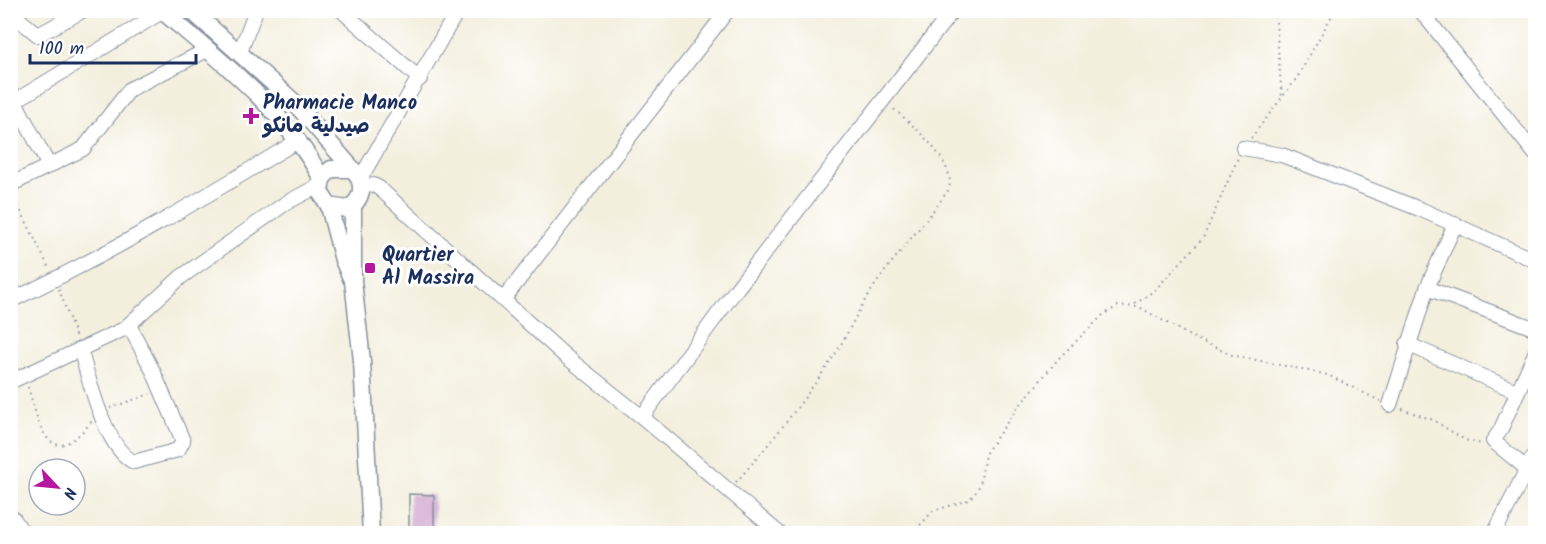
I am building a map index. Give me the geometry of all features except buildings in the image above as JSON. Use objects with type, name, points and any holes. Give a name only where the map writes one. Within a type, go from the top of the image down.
[{"type":"street","points":[[10,12],[29,29],[40,34],[84,10]]},
{"type":"street","points":[[190,10],[294,102],[357,178],[361,194],[353,205],[352,281],[362,361],[371,533]]},
{"type":"street","points":[[240,52],[256,10]]},
{"type":"street","points":[[341,10],[420,79]]},
{"type":"street","points":[[357,178],[420,79],[458,10]]},
{"type":"street","points":[[503,300],[728,10]]},
{"type":"street","points":[[642,417],[882,99],[953,10]]},
{"type":"street","points":[[1420,10],[1536,155]]},
{"type":"street","points":[[49,166],[12,99],[163,11],[284,122],[299,140],[321,182],[321,197],[329,206],[343,260],[352,281]]},
{"type":"street","points":[[10,185],[88,145],[117,104],[138,84],[207,50]]},
{"type":"street","points":[[10,301],[64,276],[209,195],[299,140]]},
{"type":"street","points":[[1244,148],[1282,155],[1455,224],[1536,261]]},
{"type":"street","points":[[10,382],[129,325],[181,277],[286,203],[321,182],[331,169],[379,188],[564,355],[642,417],[780,534]]},
{"type":"street","points":[[329,206],[340,209],[353,205]]},
{"type":"street","points":[[1390,405],[1407,344],[1427,288],[1455,224]]},
{"type":"street","points":[[1427,288],[1536,329]]},
{"type":"street","points":[[80,349],[100,411],[122,455],[129,460],[143,462],[178,450],[183,441],[162,390],[129,325]]},
{"type":"street","points":[[1407,344],[1516,391]]},
{"type":"street","points":[[1531,469],[1493,441],[1500,431],[1516,391],[1536,351]]},
{"type":"street","points":[[1494,534],[1531,469],[1536,451]]},
{"type":"street","points":[[11,517],[24,534]]},
{"type":"path","points":[[1275,10],[1282,98]]},
{"type":"path","points":[[1134,305],[1155,290],[1203,238],[1244,148],[1297,78],[1335,10]]},
{"type":"path","points":[[729,490],[770,443],[805,397],[833,357],[865,300],[892,260],[949,189],[950,177],[926,137],[882,99]]},
{"type":"path","points":[[912,534],[933,511],[968,500],[974,495],[980,484],[986,454],[994,439],[1059,358],[1109,310],[1118,306],[1134,305],[1216,349],[1270,364],[1328,375],[1357,392],[1433,420],[1465,440],[1486,444],[1493,441]]},
{"type":"path","points":[[24,375],[42,432],[49,442],[60,445],[72,441],[100,411],[162,390]]},
{"type":"place","name":"Pharmacie Manco صيدلية مانكو","points":[[251,116]]},
{"type":"place","name":"Quartier Al Massira","points":[[370,268]]}]
